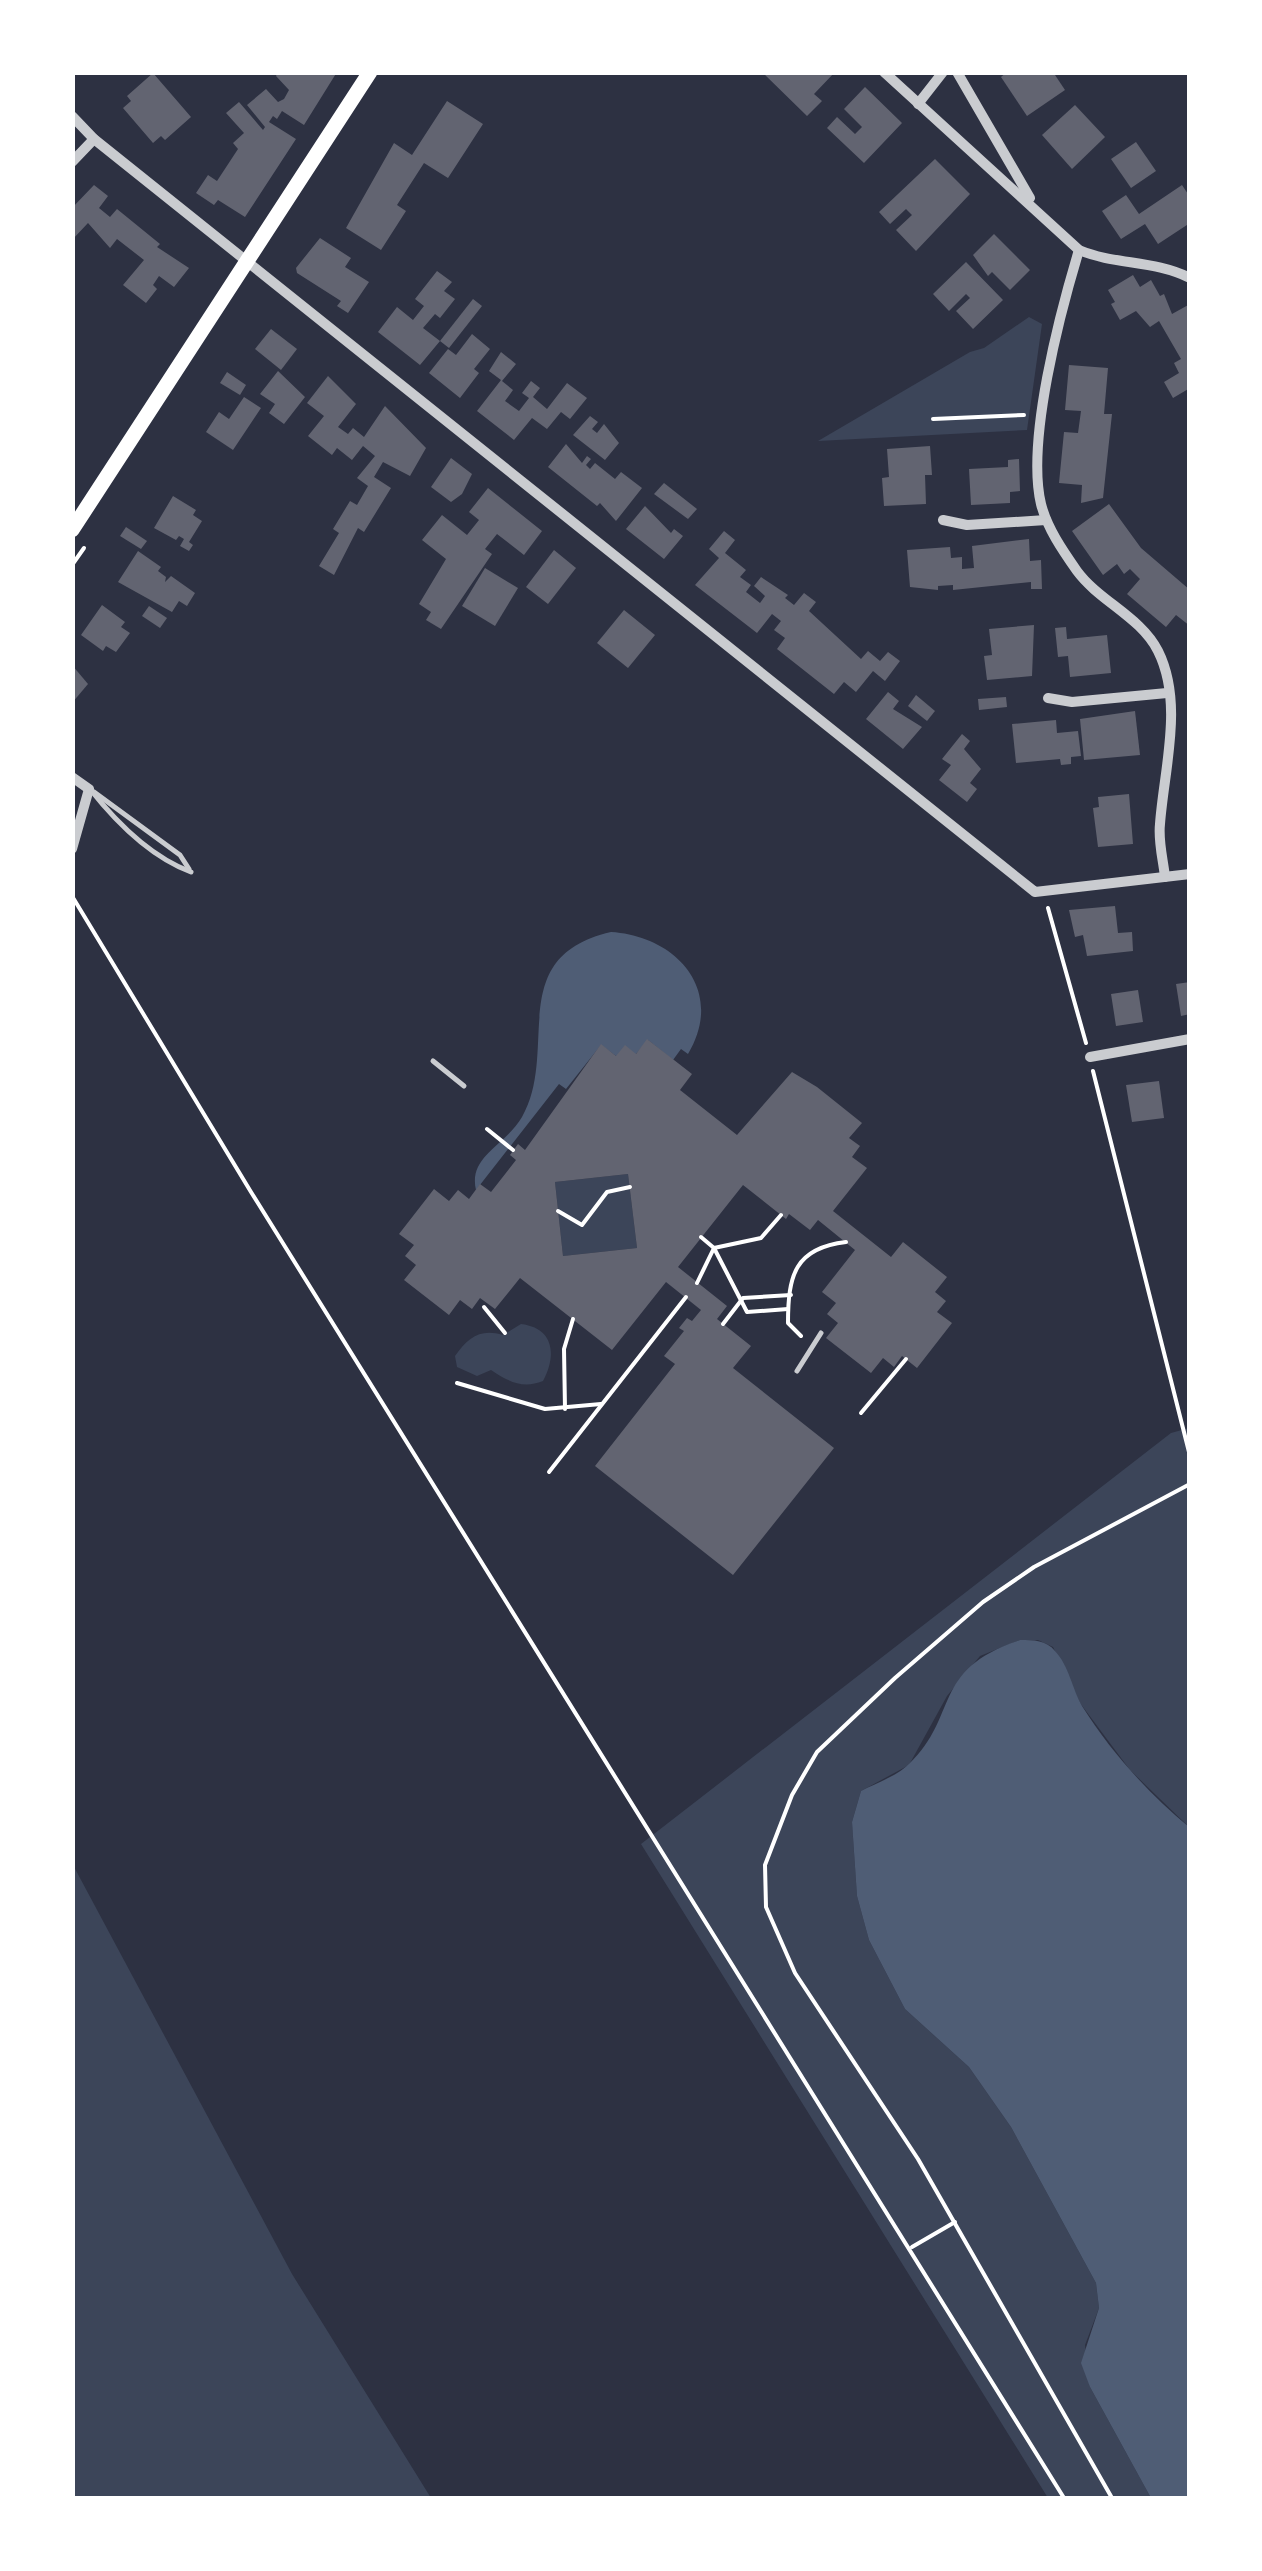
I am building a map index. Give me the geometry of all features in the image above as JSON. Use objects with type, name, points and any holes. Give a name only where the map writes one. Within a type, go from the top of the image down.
[{"type":"main road","points":[[72,530],[248,266],[370,72]]},
{"type":"street","points":[[884,72],[1079,250],[1100,258],[1147,264],[1190,278]]},
{"type":"street","points":[[918,104],[944,72]]},
{"type":"street","points":[[957,72],[1036,207]]},
{"type":"street","points":[[72,116],[94,140],[248,266],[1036,892],[1190,874]]},
{"type":"street","points":[[72,162],[94,140]]},
{"type":"street","points":[[1079,250],[1051,353],[1037,473],[1046,520],[1079,574],[1157,649],[1168,694],[1168,762],[1159,827],[1164,876]]},
{"type":"street","points":[[943,520],[967,525],[1046,520]]},
{"type":"street","points":[[1048,698],[1072,702],[1168,694]]},
{"type":"street","points":[[72,777],[90,789],[72,849]]},
{"type":"street","points":[[1090,1057],[1190,1039]]},
{"type":"lane","points":[[90,789],[180,855],[191,872],[173,865],[112,817],[90,789]]},
{"type":"lane","points":[[433,1061],[464,1086]]},
{"type":"lane","points":[[797,1372],[821,1333]]},
{"type":"path","points":[[933,419],[1044,414]]},
{"type":"path","points":[[1036,892],[1051,912],[1190,1456]]},
{"type":"path","points":[[72,896],[251,1192],[1064,2498]]},
{"type":"path","points":[[487,1129],[514,1150]]},
{"type":"path","points":[[558,1212],[582,1225],[607,1192],[630,1186]]},
{"type":"path","points":[[714,1248],[762,1238],[782,1215]]},
{"type":"path","points":[[702,1238],[714,1248],[747,1312],[788,1308]]},
{"type":"path","points":[[812,1344],[792,1329],[788,1308],[799,1264],[809,1250],[846,1242]]},
{"type":"path","points":[[697,1282],[714,1248]]},
{"type":"path","points":[[743,1298],[791,1296]]},
{"type":"path","points":[[549,1472],[686,1297]]},
{"type":"path","points":[[723,1324],[743,1298]]},
{"type":"path","points":[[484,1307],[505,1333]]},
{"type":"path","points":[[565,1409],[564,1349],[573,1320]]},
{"type":"path","points":[[862,1413],[906,1359]]},
{"type":"path","points":[[457,1383],[520,1404],[565,1409],[601,1404]]},
{"type":"path","points":[[1112,2498],[955,2222],[794,1973],[766,1907],[765,1866],[792,1794],[818,1752],[895,1678],[983,1602],[1034,1567],[1190,1484]]},
{"type":"path","points":[[910,2248],[955,2222]]},
{"type":"shaded area","points":[[1029,317],[1042,324],[1027,430],[818,441],[970,352],[984,348]]},
{"type":"shaded area","points":[[611,932],[656,944],[688,970],[701,1008],[698,1031],[688,1054],[681,1049],[673,1060],[648,1040],[636,1054],[616,1056],[601,1045],[566,1089],[559,1084],[476,1190],[477,1168],[515,1127],[532,1091],[545,984],[557,962],[578,944]]},
{"type":"shaded area","points":[[628,1174],[637,1248],[563,1256],[555,1182]]},
{"type":"shaded area","points":[[521,1324],[540,1331],[550,1344],[550,1362],[543,1381],[523,1384],[491,1370],[477,1376],[457,1367],[455,1356],[470,1339],[488,1333],[503,1335]]},
{"type":"shaded area","points":[[1189,1428],[1189,1827],[1130,1770],[1080,1703],[1053,1647],[1038,1640],[1020,1640],[980,1656],[947,1696],[909,1765],[861,1791],[852,1822],[857,1896],[869,1940],[905,2009],[969,2067],[1011,2127],[1096,2283],[1099,2308],[1085,2345],[1090,2387],[1151,2498],[1048,2498],[641,1844],[1171,1433]]},
{"type":"shaded area","points":[[1020,1640],[1044,1643],[1055,1651],[1082,1706],[1105,1740],[1145,1786],[1189,1827],[1189,2498],[1151,2498],[1090,2387],[1081,2363],[1099,2308],[1096,2283],[1011,2127],[969,2067],[905,2009],[869,1940],[857,1896],[852,1822],[861,1791],[892,1776],[925,1746],[959,1679],[972,1665]]},
{"type":"shaded area","points":[[73,1865],[292,2274],[431,2498],[73,2498]]},
{"type":"building","points":[[278,72],[337,72],[304,125],[282,111],[269,122],[296,139],[245,217],[218,200],[214,205],[196,193],[208,175],[217,181],[238,149],[233,143],[244,133],[226,113],[239,102],[263,130],[265,127],[247,105],[266,89],[278,102],[284,99],[289,90],[276,76]]},
{"type":"building","points":[[762,72],[835,72],[814,94],[822,101],[807,116]]},
{"type":"building","points":[[1007,72],[1053,72],[1065,90],[1027,116],[1001,77]]},
{"type":"building","points":[[153,73],[191,117],[165,140],[161,136],[153,143],[123,108],[131,101],[127,96]]},
{"type":"building","points":[[865,87],[902,123],[864,163],[827,128],[837,117],[855,134],[862,127],[844,109]]},
{"type":"building","points":[[447,101],[483,124],[448,178],[424,163],[397,205],[406,211],[381,250],[346,228],[394,143],[412,155]]},
{"type":"building","points":[[1075,105],[1105,137],[1072,169],[1042,135]]},
{"type":"building","points":[[1136,142],[1156,171],[1131,188],[1111,159]]},
{"type":"building","points":[[935,159],[970,194],[916,251],[896,230],[912,215],[906,209],[890,224],[879,212]]},
{"type":"building","points":[[94,185],[108,196],[99,208],[110,217],[117,209],[160,244],[157,247],[189,268],[174,287],[159,276],[153,285],[157,289],[146,303],[123,285],[144,260],[117,239],[110,248],[88,223],[72,240],[72,208]]},
{"type":"building","points":[[1182,185],[1190,197],[1190,223],[1158,244],[1145,224],[1121,239],[1102,211],[1126,195],[1139,214]]},
{"type":"building","points":[[994,234],[1030,270],[1010,290],[992,272],[988,276],[973,255]]},
{"type":"building","points":[[320,238],[351,258],[345,267],[369,282],[348,313],[337,306],[341,301],[297,273],[296,268]]},
{"type":"building","points":[[966,262],[1003,300],[973,329],[956,311],[970,298],[966,294],[949,311],[933,294]]},
{"type":"building","points":[[437,271],[452,282],[444,291],[455,299],[440,318],[435,314],[423,328],[440,341],[420,365],[378,332],[397,307],[413,320],[424,306],[415,299]]},
{"type":"building","points":[[1133,275],[1140,287],[1151,280],[1160,296],[1164,294],[1172,314],[1190,304],[1190,388],[1173,398],[1164,382],[1179,373],[1174,363],[1181,359],[1159,321],[1150,327],[1136,311],[1120,320],[1111,304],[1115,302],[1108,290]]},
{"type":"building","points":[[473,299],[482,306],[449,348],[440,341]]},
{"type":"building","points":[[271,329],[297,349],[281,370],[255,349]]},
{"type":"building","points":[[472,334],[490,349],[474,369],[479,373],[460,398],[429,373],[448,349],[456,355]]},
{"type":"building","points":[[501,352],[516,364],[502,381],[513,390],[505,401],[519,411],[529,398],[522,393],[531,381],[540,388],[533,397],[547,409],[567,383],[587,398],[570,419],[561,412],[547,429],[532,418],[514,440],[477,411],[501,380],[489,371]]},
{"type":"building","points":[[1069,365],[1108,368],[1104,414],[1112,414],[1103,498],[1081,503],[1082,485],[1059,483],[1064,432],[1078,433],[1081,411],[1065,410]]},
{"type":"building","points":[[278,371],[305,397],[284,424],[269,413],[275,404],[260,394]]},
{"type":"building","points":[[227,372],[246,385],[240,395],[220,383]]},
{"type":"building","points":[[328,376],[356,404],[338,427],[348,434],[353,428],[364,437],[385,406],[426,448],[410,476],[383,462],[374,477],[391,488],[364,532],[358,528],[334,575],[319,566],[339,533],[333,529],[350,501],[357,505],[368,486],[357,478],[375,456],[363,446],[352,460],[337,448],[332,455],[308,436],[324,416],[307,403]]},
{"type":"building","points":[[244,397],[261,408],[233,450],[206,432],[219,412],[229,419]]},
{"type":"building","points":[[590,416],[598,422],[592,429],[597,433],[604,424],[619,443],[605,460],[573,435]]},
{"type":"building","points":[[566,444],[582,463],[587,456],[591,459],[586,465],[590,469],[595,463],[615,479],[621,472],[642,488],[616,521],[600,503],[597,506],[548,467]]},
{"type":"building","points":[[930,446],[932,475],[925,475],[926,504],[884,506],[882,478],[889,477],[887,449]]},
{"type":"building","points":[[451,458],[472,474],[462,494],[451,502],[431,487]]},
{"type":"building","points":[[1019,459],[1020,491],[1010,492],[1010,503],[971,505],[969,469],[1008,467],[1008,460]]},
{"type":"building","points":[[664,483],[697,509],[688,519],[654,494]]},
{"type":"building","points":[[488,488],[542,531],[524,555],[497,534],[485,549],[492,554],[441,629],[426,620],[431,612],[419,604],[446,559],[422,540],[442,515],[467,535],[479,520],[469,512]]},
{"type":"building","points":[[173,496],[196,510],[193,515],[202,521],[189,542],[193,545],[189,551],[180,546],[184,539],[179,536],[176,540],[154,528]]},
{"type":"building","points":[[1109,504],[1141,548],[1190,590],[1190,626],[1176,615],[1166,627],[1127,594],[1140,579],[1130,569],[1124,574],[1117,564],[1103,575],[1072,531]]},
{"type":"building","points":[[645,506],[671,533],[674,529],[683,536],[664,559],[626,529]]},
{"type":"building","points":[[126,527],[147,541],[141,549],[120,536]]},
{"type":"building","points":[[724,531],[735,540],[725,553],[746,570],[740,577],[751,585],[746,592],[760,603],[765,596],[754,586],[761,577],[788,595],[785,598],[794,605],[804,593],[816,602],[809,611],[861,659],[868,651],[880,661],[888,652],[900,661],[885,681],[873,671],[856,692],[844,682],[834,694],[777,649],[785,638],[774,630],[781,621],[772,614],[757,633],[695,585],[719,558],[709,549]]},
{"type":"building","points":[[1029,539],[1030,561],[1041,560],[1042,589],[1031,589],[1031,582],[953,590],[953,585],[938,586],[938,590],[910,587],[907,550],[950,547],[951,558],[962,557],[962,569],[974,568],[972,546]]},
{"type":"building","points":[[554,550],[576,568],[548,604],[526,587]]},
{"type":"building","points":[[138,551],[161,567],[158,571],[166,577],[165,582],[171,576],[195,593],[187,606],[179,601],[172,612],[118,582]]},
{"type":"building","points":[[485,568],[518,588],[495,626],[462,606]]},
{"type":"building","points":[[102,605],[125,622],[121,627],[130,633],[116,652],[106,646],[103,651],[81,635]]},
{"type":"building","points":[[149,606],[167,618],[160,628],[142,616]]},
{"type":"building","points":[[624,610],[655,635],[628,668],[597,643]]},
{"type":"building","points":[[1034,625],[1032,676],[987,680],[984,656],[992,655],[989,629]]},
{"type":"building","points":[[1066,627],[1067,639],[1107,635],[1111,673],[1070,677],[1068,656],[1058,657],[1055,628]]},
{"type":"building","points":[[72,665],[88,684],[72,703]]},
{"type":"building","points":[[888,692],[899,701],[893,709],[922,727],[903,749],[866,719]]},
{"type":"building","points":[[916,695],[935,711],[927,721],[908,706]]},
{"type":"building","points":[[1006,697],[1007,707],[979,710],[978,699]]},
{"type":"building","points":[[1135,711],[1140,755],[1084,760],[1080,719]]},
{"type":"building","points":[[1056,720],[1057,733],[1078,731],[1081,756],[1071,757],[1071,764],[1061,765],[1060,759],[1016,763],[1012,724]]},
{"type":"building","points":[[962,734],[970,741],[964,749],[981,769],[970,783],[977,789],[967,802],[939,780],[951,765],[942,759]]},
{"type":"building","points":[[1129,794],[1133,844],[1098,847],[1093,808],[1099,807],[1098,797]]},
{"type":"building","points":[[1115,906],[1118,933],[1132,932],[1133,951],[1087,956],[1083,935],[1075,937],[1069,910]]},
{"type":"building","points":[[1190,982],[1190,1014],[1181,1016],[1176,984]]},
{"type":"building","points":[[1138,990],[1143,1022],[1116,1026],[1111,994]]},
{"type":"building","points":[[647,1039],[692,1074],[680,1090],[737,1135],[792,1072],[817,1087],[862,1123],[849,1138],[860,1146],[852,1157],[867,1168],[833,1211],[891,1257],[903,1242],[947,1277],[935,1292],[946,1301],[937,1312],[952,1323],[917,1368],[902,1356],[894,1367],[883,1358],[871,1373],[826,1338],[838,1323],[827,1314],[836,1303],[822,1292],[855,1250],[818,1220],[810,1230],[789,1214],[786,1219],[743,1185],[678,1267],[727,1306],[717,1319],[751,1346],[733,1368],[834,1448],[733,1575],[595,1466],[675,1364],[664,1356],[684,1331],[679,1328],[687,1318],[692,1321],[701,1310],[666,1282],[612,1350],[520,1278],[495,1309],[480,1298],[472,1309],[460,1300],[449,1315],[404,1280],[416,1265],[405,1256],[414,1245],[399,1234],[434,1189],[449,1201],[458,1190],[469,1199],[480,1184],[491,1192],[516,1160],[510,1155],[518,1144],[525,1150],[601,1044],[616,1056],[625,1045],[636,1054]],"holes":[[[628,1174],[637,1248],[563,1256],[555,1182]]]},
{"type":"building","points":[[1159,1081],[1164,1118],[1132,1122],[1126,1085]]}]
